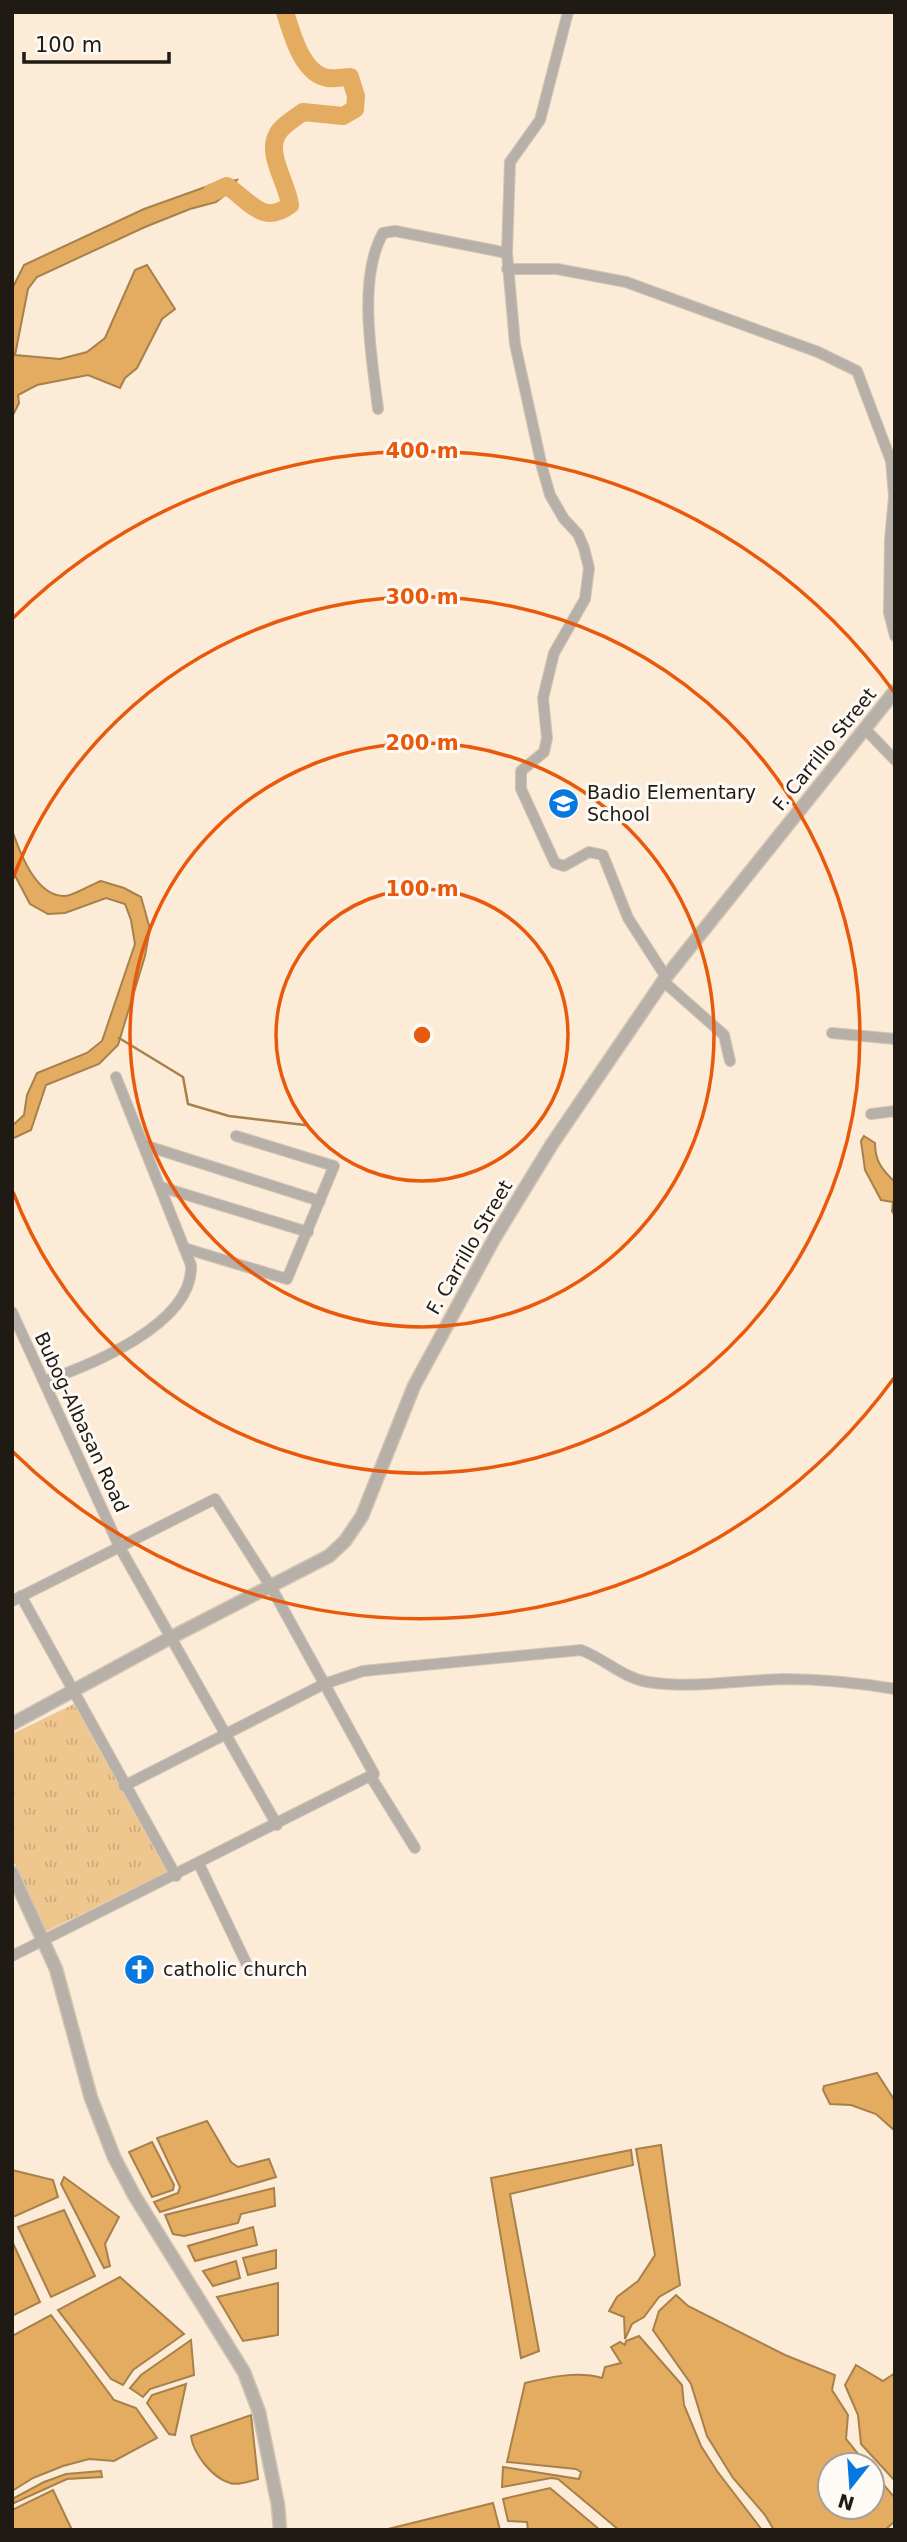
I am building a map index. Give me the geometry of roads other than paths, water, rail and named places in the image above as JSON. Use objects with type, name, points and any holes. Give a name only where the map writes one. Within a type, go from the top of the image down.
[{"type":"street","points":[[568,12],[540,120],[510,162],[507,269],[514,344],[541,467],[550,495],[584,548],[589,568],[585,599],[554,653],[543,698],[547,738],[544,752],[521,771],[521,789],[555,863],[564,866],[589,852],[603,855],[628,918],[665,979],[724,1035],[730,1061]]},
{"type":"street","points":[[378,409],[367,309],[376,245],[383,233],[395,231],[507,253]]},
{"type":"street","points":[[507,269],[558,269],[626,282],[818,352],[857,371],[891,461],[894,496],[890,540],[889,613],[895,636]]},
{"type":"street","name":"F. Carrillo Street","points":[[12,1724],[329,1556],[345,1541],[370,1500],[414,1386],[495,1237],[552,1144],[665,979],[895,691]]},
{"type":"street","points":[[865,729],[895,760]]},
{"type":"street","points":[[832,1033],[895,1040]]},
{"type":"street","points":[[44,1381],[110,1356],[164,1318],[179,1302],[190,1279],[191,1265],[116,1077]]},
{"type":"street","points":[[871,1114],[895,1111]]},
{"type":"street","points":[[184,1248],[287,1279],[334,1166],[236,1136]]},
{"type":"street","points":[[144,1145],[320,1201]]},
{"type":"street","points":[[161,1187],[308,1232]]},
{"type":"street","name":"Bubog-Albasan Road","points":[[12,1312],[119,1546],[276,1825]]},
{"type":"street","points":[[12,1956],[176,1876],[374,1774],[271,1587],[215,1499],[17,1598],[74,1692],[176,1876]]},
{"type":"street","points":[[124,1786],[324,1684],[379,1668],[448,1664],[581,1650],[596,1656],[627,1676],[648,1682],[684,1684],[785,1679],[895,1689]]},
{"type":"street","points":[[371,1777],[415,1848]]},
{"type":"street","points":[[199,1864],[249,1969]]},
{"type":"street","points":[[12,1873],[56,1969],[91,2098],[114,2157],[134,2195],[244,2372],[259,2412],[278,2505],[280,2530]]},
{"type":"waterway","points":[[211,193],[227,186],[257,209],[272,213],[280,211],[290,205],[274,151],[279,132],[303,112],[343,116],[355,109],[356,96],[350,77],[328,78],[311,69],[299,52],[285,12]]},
{"type":"waterway","points":[[119,1038],[183,1077],[188,1104],[229,1116],[305,1125]]},
{"type":"place","name":"Badio Elementary School","points":[[564,803]]},
{"type":"place","name":"catholic church","points":[[140,1969]]}]
